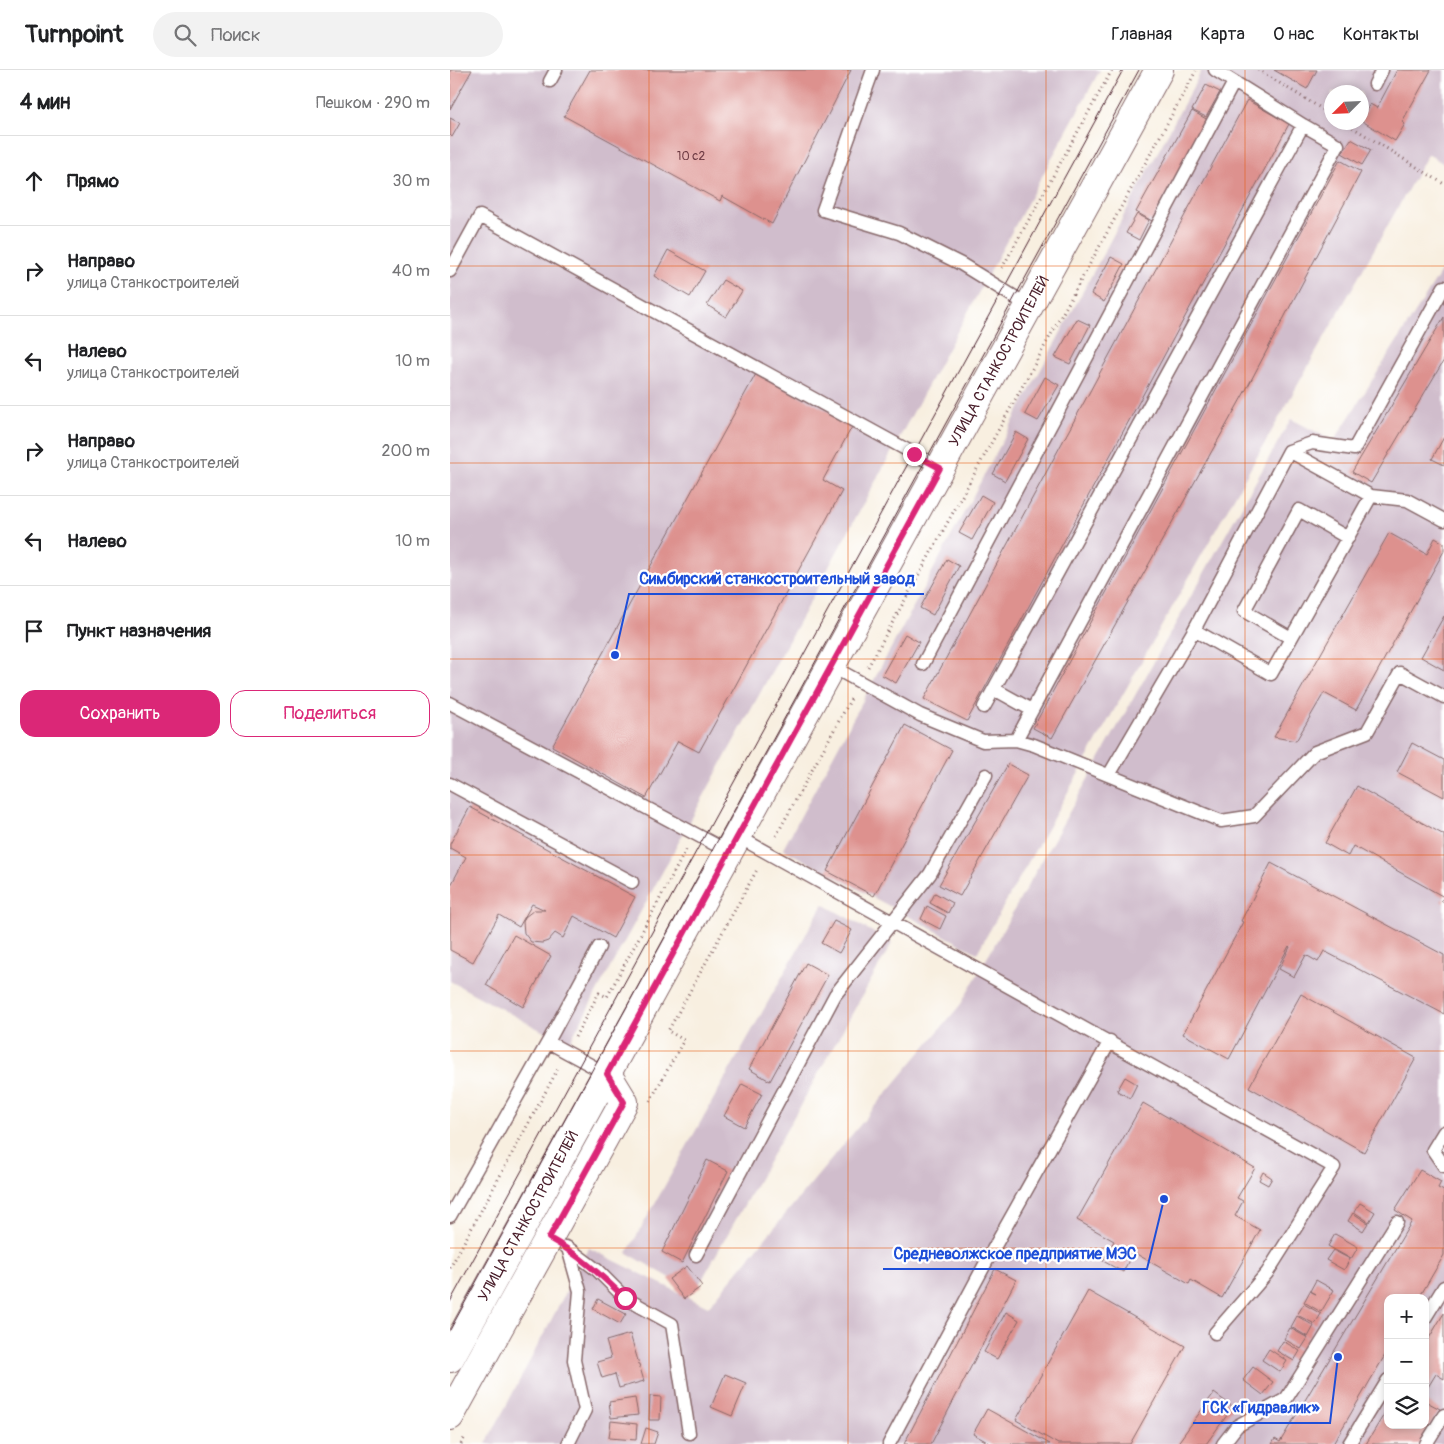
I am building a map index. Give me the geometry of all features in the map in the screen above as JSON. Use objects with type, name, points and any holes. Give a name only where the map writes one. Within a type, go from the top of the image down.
[{"type":"street","name":"УЛИЦА СТАНКОСТРОИТЕЛЕЙ","points":[[450,1358],[1159,70]]},
{"type":"street","name":"УЛИЦА СТАНКОСТРОИТЕЛЕЙ","points":[[458,1426],[559,1243],[624,1102],[607,1074]]},
{"type":"lane","points":[[873,70],[823,210],[899,234],[961,264],[1029,306]]},
{"type":"lane","points":[[1016,740],[1338,145],[1215,70]]},
{"type":"lane","points":[[1374,84],[1382,70]]},
{"type":"lane","points":[[923,664],[1234,82]]},
{"type":"lane","points":[[984,707],[1304,125]]},
{"type":"lane","points":[[450,271],[480,216],[940,468]]},
{"type":"lane","points":[[1109,775],[1194,630],[1289,451],[1312,443],[1354,449],[1444,287]]},
{"type":"lane","points":[[1289,451],[1371,496],[1407,500],[1444,520]]},
{"type":"lane","points":[[1194,630],[1271,674],[1371,496]]},
{"type":"lane","points":[[1291,638],[1244,611],[1299,510],[1348,538]]},
{"type":"lane","points":[[831,666],[920,715],[983,741],[1016,740],[1034,745],[1221,821],[1254,816],[1315,752],[1367,732],[1400,673],[1444,697]]},
{"type":"lane","points":[[994,689],[1032,710]]},
{"type":"lane","points":[[450,703],[733,844],[767,852],[1334,1166],[1267,1273],[1215,1333]]},
{"type":"lane","points":[[696,1255],[835,995],[930,874],[986,775]]},
{"type":"lane","points":[[450,784],[632,882]]},
{"type":"lane","points":[[450,1216],[599,947]]},
{"type":"lane","points":[[889,1444],[991,1253],[1110,1041]]},
{"type":"lane","points":[[548,1042],[607,1074]]},
{"type":"lane","points":[[1444,1132],[1433,1150],[1444,1166]]},
{"type":"lane","points":[[1223,1444],[1237,1426],[1286,1399],[1397,1222]]},
{"type":"lane","points":[[559,1243],[597,1270],[625,1298],[672,1324],[690,1433]]},
{"type":"lane","points":[[559,1243],[580,1291],[574,1360],[585,1410],[568,1444]]},
{"type":"lane","points":[[1429,1311],[1444,1287]]},
{"type":"lane","points":[[1349,1444],[1386,1384]]},
{"type":"lane","points":[[1426,1444],[1444,1414]]},
{"type":"path","points":[[994,283],[1112,70]]},
{"type":"path","points":[[645,1110],[684,1040],[668,1030],[1197,70]]},
{"type":"path","points":[[1258,70],[1324,110]]},
{"type":"path","points":[[1357,130],[1444,184]]},
{"type":"path","points":[[458,1426],[461,1444]]},
{"type":"shaded area","points":[[450,70],[1100,70],[568,1045],[450,981]]},
{"type":"shaded area","points":[[1202,70],[1444,70],[1444,164],[1428,154],[977,953],[783,849]]},
{"type":"shaded area","points":[[1444,267],[1444,1444],[486,1444],[589,1248],[708,1307],[961,1004],[1291,419],[1334,441]]},
{"type":"shaded area","points":[[823,904],[892,943],[695,1292],[627,1253]]},
{"type":"building","points":[[450,70],[472,70],[450,109]]},
{"type":"building","points":[[590,70],[851,70],[772,224],[722,196],[720,201],[564,116]]},
{"type":"building","points":[[1274,70],[1317,70],[1307,89]]},
{"type":"building","points":[[1397,70],[1431,70],[1402,122],[1405,124],[1395,141],[1369,125],[1369,106],[1370,104],[1377,108]]},
{"type":"building","points":[[1206,85],[1220,92],[1206,117],[1192,110]]},
{"type":"building","points":[[1247,100],[1289,124],[967,721],[924,699]]},
{"type":"building","points":[[1192,111],[1208,120],[1152,221],[1136,212]]},
{"type":"building","points":[[450,118],[460,123],[452,137],[450,135]]},
{"type":"building","points":[[1351,139],[1371,150],[1362,165],[1342,153]]},
{"type":"building","points":[[1340,160],[1361,172],[1247,388],[1052,738],[1033,728]]},
{"type":"building","points":[[1137,214],[1149,220],[1139,240],[1126,233]]},
{"type":"building","points":[[668,250],[705,271],[690,297],[654,276]]},
{"type":"building","points":[[1111,257],[1124,264],[1104,302],[1091,294]]},
{"type":"building","points":[[723,280],[742,291],[726,317],[707,305]]},
{"type":"building","points":[[1444,317],[1444,360],[1371,483],[1352,472]]},
{"type":"building","points":[[1077,319],[1090,325],[1070,364],[1055,357]]},
{"type":"building","points":[[757,372],[853,425],[823,480],[842,491],[699,752],[678,741],[646,798],[552,746]]},
{"type":"building","points":[[1045,377],[1059,385],[1038,421],[1025,414]]},
{"type":"building","points":[[1016,432],[1028,439],[1005,481],[993,474]]},
{"type":"building","points":[[1444,437],[1444,465],[1432,459]]},
{"type":"building","points":[[981,495],[993,502],[972,540],[959,533]]},
{"type":"building","points":[[1389,533],[1427,554],[1435,538],[1444,543],[1444,551],[1356,710],[1324,693],[1296,741],[1274,737]]},
{"type":"building","points":[[947,559],[959,566],[933,615],[920,608]]},
{"type":"building","points":[[1444,616],[1444,670],[1421,657]]},
{"type":"building","points":[[905,634],[919,642],[896,683],[882,675]]},
{"type":"building","points":[[905,725],[952,750],[874,896],[827,871]]},
{"type":"building","points":[[1412,743],[1444,760],[1444,797],[1397,772]]},
{"type":"building","points":[[1008,764],[1028,775],[960,896],[939,885]]},
{"type":"building","points":[[1357,786],[1444,835],[1444,897],[1353,846],[1348,856],[1325,843]]},
{"type":"building","points":[[470,807],[635,897],[613,938],[574,916],[563,938],[555,933],[548,941],[542,943],[531,942],[524,933],[523,922],[525,917],[534,910],[545,910],[532,904],[519,927],[499,915],[473,962],[450,950],[450,887],[466,857],[450,848],[450,844]]},
{"type":"building","points":[[1271,863],[1444,955],[1444,1014],[1324,951],[1318,962],[1306,955],[1294,977],[1279,969],[1289,946],[1229,1059],[1183,1034],[1243,922],[1241,921]]},
{"type":"building","points":[[935,893],[953,903],[948,913],[930,903]]},
{"type":"building","points":[[927,906],[946,916],[940,929],[921,919]]},
{"type":"building","points":[[834,921],[852,930],[839,953],[821,943]]},
{"type":"building","points":[[514,935],[551,956],[523,1007],[486,985]]},
{"type":"building","points":[[806,963],[828,975],[770,1081],[749,1069]]},
{"type":"building","points":[[1301,994],[1416,1058],[1364,1152],[1249,1087]]},
{"type":"building","points":[[1125,1077],[1137,1084],[1130,1098],[1117,1091]]},
{"type":"building","points":[[742,1084],[762,1094],[744,1127],[724,1116]]},
{"type":"building","points":[[1143,1103],[1255,1168],[1237,1198],[1243,1201],[1235,1216],[1260,1230],[1222,1298],[1191,1280],[1189,1284],[1133,1252],[1123,1272],[1103,1261],[1114,1241],[1077,1220]]},
{"type":"building","points":[[707,1160],[728,1171],[682,1263],[662,1252]]},
{"type":"building","points":[[1420,1170],[1441,1182],[1438,1188],[1444,1191],[1444,1255],[1421,1294],[1384,1294],[1384,1357],[1333,1444],[1272,1444],[1275,1439],[1280,1442],[1412,1221],[1395,1210]]},
{"type":"building","points":[[1263,1172],[1272,1178],[1268,1185],[1259,1180]]},
{"type":"building","points":[[1360,1203],[1375,1212],[1369,1222],[1354,1212]]},
{"type":"building","points":[[1353,1213],[1368,1223],[1363,1231],[1348,1221]]},
{"type":"building","points":[[1335,1234],[1358,1247],[1351,1259],[1328,1246]]},
{"type":"building","points":[[1333,1250],[1350,1259],[1344,1270],[1326,1260]]},
{"type":"building","points":[[687,1266],[702,1286],[684,1299],[669,1279]]},
{"type":"building","points":[[995,1269],[1016,1280],[931,1444],[904,1444]]},
{"type":"building","points":[[1316,1280],[1334,1290],[1321,1312],[1304,1302]]},
{"type":"building","points":[[1088,1291],[1185,1346],[1130,1444],[1058,1444],[1016,1420]]},
{"type":"building","points":[[598,1299],[626,1314],[620,1324],[593,1309]]},
{"type":"building","points":[[1304,1304],[1321,1314],[1315,1324],[1297,1315]]},
{"type":"building","points":[[1006,1312],[1019,1320],[997,1359],[984,1352]]},
{"type":"building","points":[[1444,1313],[1444,1379],[1436,1374],[1429,1385],[1429,1339]]},
{"type":"building","points":[[1297,1316],[1314,1326],[1308,1337],[1291,1327]]},
{"type":"building","points":[[1290,1328],[1308,1338],[1301,1349],[1284,1339]]},
{"type":"building","points":[[630,1334],[644,1381],[619,1388],[615,1374],[602,1378],[597,1362],[611,1358],[606,1341]]},
{"type":"building","points":[[1283,1341],[1300,1351],[1294,1361],[1277,1351]]},
{"type":"building","points":[[1269,1349],[1287,1361],[1280,1372],[1262,1360]]},
{"type":"building","points":[[1253,1367],[1273,1382],[1263,1395],[1243,1380]]},
{"type":"building","points":[[725,1374],[746,1383],[732,1416],[711,1407]]},
{"type":"building","points":[[1214,1393],[1233,1407],[1206,1444],[1177,1444]]},
{"type":"building","points":[[650,1396],[661,1397],[660,1420],[649,1420]]},
{"type":"building","points":[[635,1398],[638,1415],[611,1418],[609,1402]]},
{"type":"building","points":[[1429,1403],[1440,1409],[1429,1427]]},
{"type":"building","points":[[987,1409],[1050,1444],[991,1444],[973,1434]]},
{"type":"building","points":[[1384,1415],[1384,1429],[1428,1429],[1419,1444],[1366,1444]]},
{"type":"building","points":[[611,1421],[637,1424],[636,1440],[609,1438]]},
{"type":"building","points":[[646,1428],[658,1432],[654,1444],[641,1444]]},
{"type":"tram line","points":[[450,1302],[1123,70]]},
{"type":"tram line","points":[[450,1330],[1139,70]]},
{"type":"place","name":"Симбирский станкостроительный завод","points":[[615,655]]},
{"type":"place","name":"Средневолжское предприятие МЭС","points":[[1164,1199]]},
{"type":"place","name":"ГСК «Гидравлик»","points":[[1338,1357]]},
{"type":"route","points":[[625,1298],[597,1270],[568,1248],[549,1238],[624,1102],[607,1074],[940,468],[914,454]]}]
